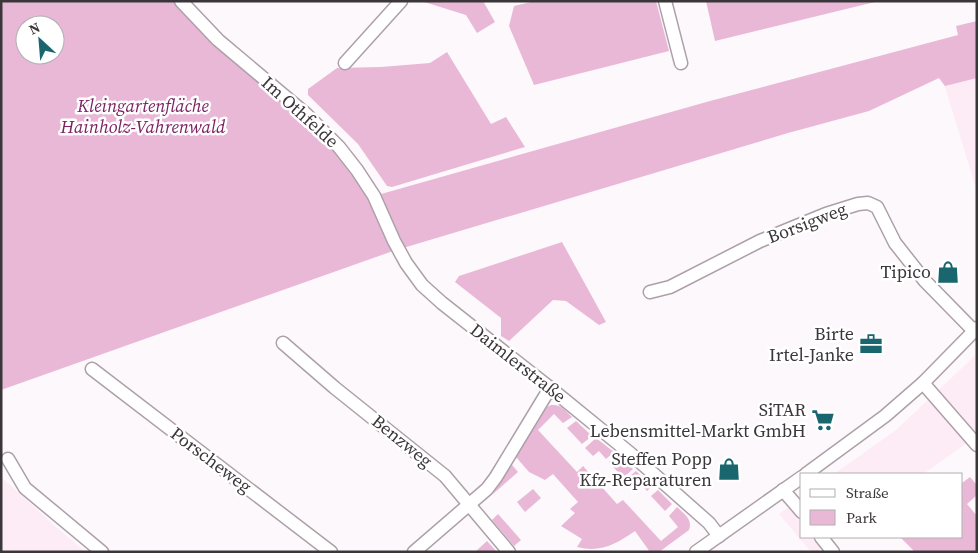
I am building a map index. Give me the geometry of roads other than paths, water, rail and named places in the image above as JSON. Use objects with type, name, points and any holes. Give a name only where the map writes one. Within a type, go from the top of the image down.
[{"type":"street","name":"Im Othfelde","points":[[181,1],[218,40],[306,114],[339,147],[374,196],[394,242]]},
{"type":"street","points":[[345,63],[402,1]]},
{"type":"street","points":[[665,1],[681,63]]},
{"type":"street","name":"Borsigweg","points":[[650,292],[670,287],[760,241],[818,217],[858,204],[868,204],[877,207],[896,243],[925,281],[975,329]]},
{"type":"street","name":"Daimlerstraße","points":[[394,242],[422,285],[442,304],[550,388],[638,460],[709,523],[718,536]]},
{"type":"street","points":[[807,473],[885,416],[923,383],[975,329]]},
{"type":"street","name":"Benzweg","points":[[283,343],[335,388],[445,476],[509,552]]},
{"type":"street","name":"Porscheweg","points":[[92,369],[331,552]]},
{"type":"street","points":[[923,383],[977,445]]},
{"type":"street","points":[[414,552],[487,489],[550,388]]},
{"type":"street","points":[[8,459],[25,488],[102,552]]},
{"type":"street","points":[[696,552],[800,478]]},
{"type":"street","points":[[783,490],[800,510]]},
{"type":"street","points":[[822,538],[833,552]]},
{"type":"place","name":"Tipico","points":[[948,272]]},
{"type":"place","name":"Birte Irtel-Janke","points":[[871,344]]},
{"type":"place","name":"SiTAR Lebensmittel-Markt GmbH","points":[[823,420]]},
{"type":"place","name":"Steffen Popp Kfz-Reparaturen","points":[[729,469]]},
{"type":"park label","name":"Kleingartenfläche Hainholz-Vahrenwald","points":[[143,116]]}]
